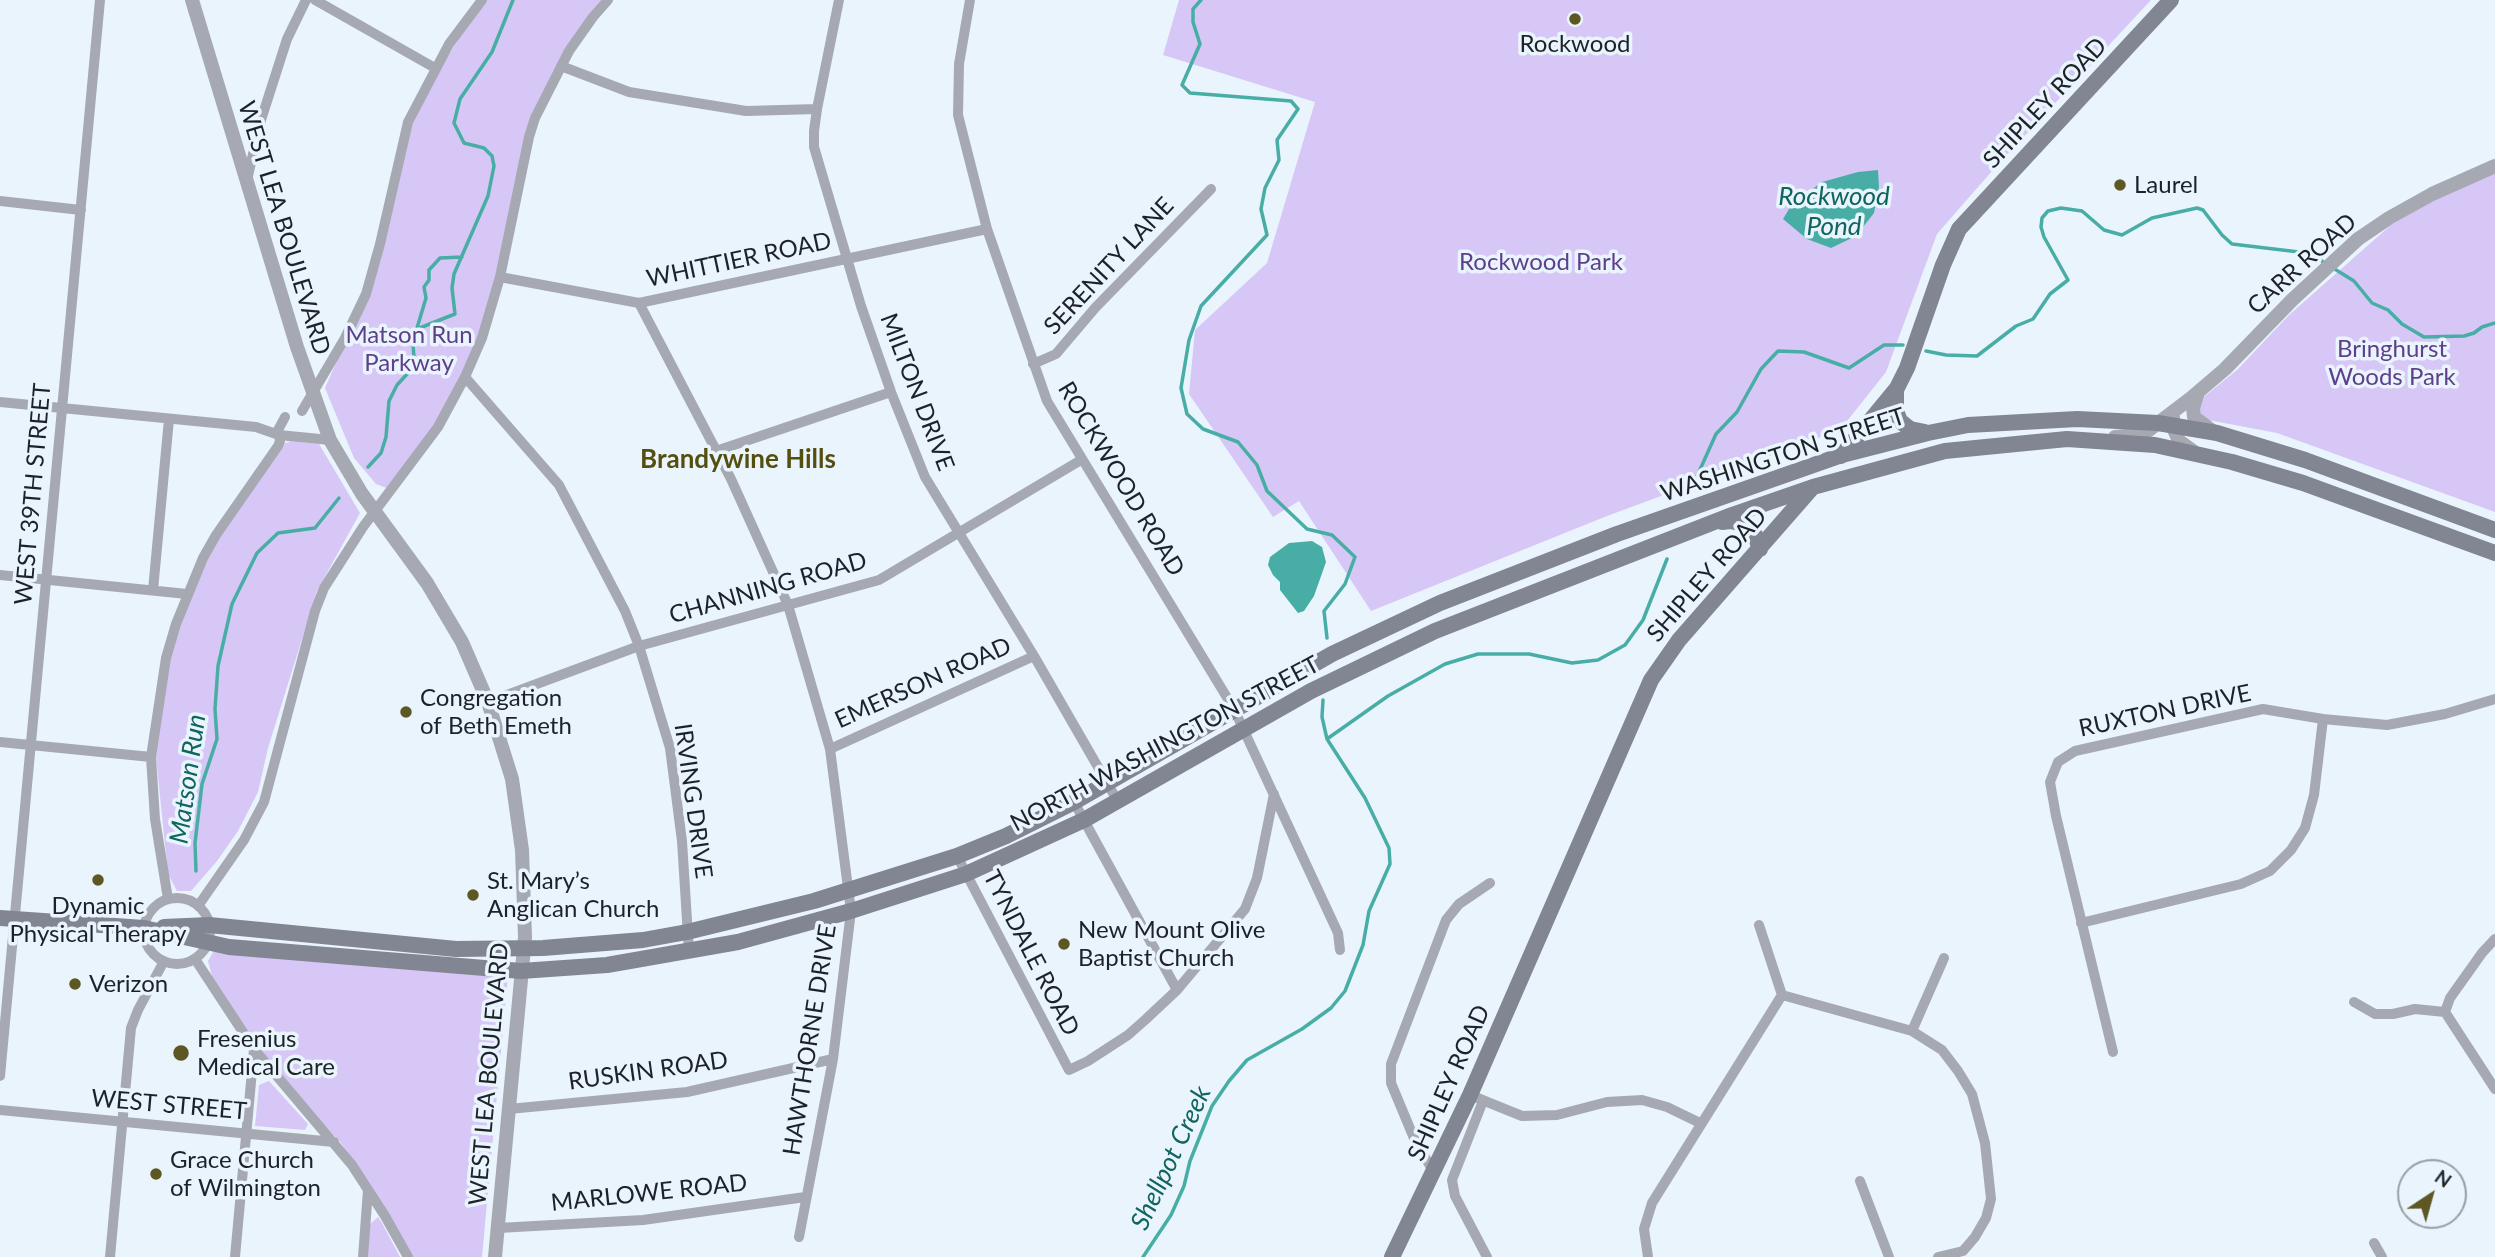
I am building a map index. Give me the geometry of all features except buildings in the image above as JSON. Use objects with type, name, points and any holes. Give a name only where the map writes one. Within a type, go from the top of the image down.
[{"type":"main road","name":"SHIPLEY ROAD","points":[[1392,1257],[1434,1172],[1476,1098],[1651,680],[1679,640],[1896,390],[1907,368],[1943,265],[1959,229],[2171,0]]},
{"type":"main road","points":[[1896,390],[1895,404],[1900,421],[1910,429],[1928,433]]},
{"type":"main road","name":"WASHINGTON STREET","points":[[1234,709],[1332,654],[1440,603],[1671,515],[1842,455],[1968,425],[2042,420],[2168,420],[2305,460],[2495,530]]},
{"type":"main road","name":"WASHINGTON STREET","points":[[1813,486],[1945,451],[2067,439],[2155,445],[2232,462],[2303,483],[2495,553]]},
{"type":"main road","name":"NORTH WASHINGTON STREET","points":[[144,928],[242,948],[521,971],[607,965],[738,942],[852,911],[966,874],[1084,820],[1339,676],[1435,631],[1660,542],[1813,486]]},
{"type":"main road","points":[[1703,526],[1731,521],[1742,523],[1753,532],[1760,549]]},
{"type":"main road","name":"NORTH WASHINGTON STREET","points":[[7,918],[144,928],[209,925],[456,948],[543,948],[643,940],[687,932],[848,891],[957,856],[1006,836],[1074,802],[1234,709]]},
{"type":"street","name":"WEST 39TH STREET","points":[[0,1076],[7,918],[31,745],[100,0]]},
{"type":"street","name":"WEST LEA BOULEVARD","points":[[192,0],[310,403],[348,473],[413,562],[450,619],[488,702],[512,779],[524,875],[525,947],[495,1257]]},
{"type":"street","points":[[246,183],[261,120],[287,39],[306,0]]},
{"type":"street","points":[[315,0],[435,68]]},
{"type":"street","points":[[256,427],[285,417],[310,403],[350,329],[366,293],[380,244],[408,122],[449,44],[482,0]]},
{"type":"street","points":[[198,906],[244,840],[264,802],[319,599],[332,573],[438,427],[465,377],[481,338],[500,277],[528,137],[535,118],[561,66],[593,17],[608,0]]},
{"type":"street","name":"MILTON DRIVE","points":[[839,0],[817,108],[814,148],[861,306],[925,477],[1034,656],[1117,800]]},
{"type":"street","name":"ROCKWOOD ROAD","points":[[970,0],[958,71],[958,115],[987,229],[1047,401],[1234,709],[1338,933],[1340,950]]},
{"type":"street","points":[[561,66],[629,92],[746,111],[817,108]]},
{"type":"street","name":"CARR ROAD","points":[[2067,439],[2123,437],[2149,430],[2168,420],[2225,369],[2292,300],[2358,240],[2389,218],[2432,194],[2495,166]]},
{"type":"street","name":"SERENITY LANE","points":[[1033,364],[1056,354],[1095,308],[1211,189]]},
{"type":"street","points":[[0,201],[81,210]]},
{"type":"street","name":"WHITTIER ROAD","points":[[500,277],[639,303],[987,229]]},
{"type":"street","name":"HAWTHORNE DRIVE","points":[[639,303],[731,479],[788,606],[830,749],[852,911],[833,1059],[799,1237]]},
{"type":"street","name":"IRVING DRIVE","points":[[465,377],[559,485],[625,611],[639,646],[670,748],[682,841],[689,952]]},
{"type":"street","points":[[716,451],[891,392]]},
{"type":"street","points":[[2199,392],[2193,408],[2194,418],[2217,433]]},
{"type":"street","points":[[0,402],[256,427],[279,435],[330,440]]},
{"type":"street","points":[[168,900],[155,819],[151,757],[166,658],[187,594],[216,535],[278,446],[278,430],[285,417]]},
{"type":"street","points":[[153,590],[169,419]]},
{"type":"street","points":[[2168,420],[2179,441],[2199,454]]},
{"type":"street","name":"CHANNING ROAD","points":[[488,702],[639,646],[879,580],[1081,460]]},
{"type":"street","points":[[0,575],[187,594]]},
{"type":"street","name":"EMERSON ROAD","points":[[830,749],[1034,656]]},
{"type":"street","name":"RUXTON DRIVE","points":[[2113,1052],[2056,816],[2050,782],[2058,762],[2074,751],[2263,709],[2323,719],[2388,725],[2445,714],[2495,699]]},
{"type":"street","points":[[2081,923],[2241,884],[2270,871],[2291,850],[2305,828],[2314,795],[2323,719]]},
{"type":"street","points":[[0,742],[151,757]]},
{"type":"street","points":[[1074,802],[1177,990],[1245,909],[1257,878],[1274,794]]},
{"type":"street","name":"TYNDALE ROAD","points":[[957,856],[1069,1070],[1128,1035],[1177,990]]},
{"type":"street","points":[[1434,1172],[1416,1143],[1391,1083],[1391,1064],[1446,920],[1459,904],[1490,883]]},
{"type":"street","points":[[184,899],[198,906],[209,925],[208,943],[195,959],[180,964],[164,961],[149,948],[144,928],[152,910],[168,900],[184,899]]},
{"type":"street","points":[[1759,925],[1782,995]]},
{"type":"street","points":[[2445,1012],[2450,998],[2495,939]]},
{"type":"street","points":[[1912,1031],[1944,958]]},
{"type":"street","points":[[195,959],[254,1049],[334,1142],[369,1190],[408,1257]]},
{"type":"street","points":[[110,1257],[131,1028],[164,961]]},
{"type":"street","points":[[1782,995],[1912,1031],[1942,1049],[1972,1094],[1985,1143],[1991,1199],[1986,1218],[1963,1251],[1938,1257]]},
{"type":"street","points":[[1648,1257],[1644,1229],[1652,1203],[1782,995]]},
{"type":"street","points":[[2354,1002],[2375,1014],[2393,1014],[2414,1009],[2445,1012]]},
{"type":"street","points":[[2445,1012],[2495,1089]]},
{"type":"street","points":[[234,1257],[254,1049]]},
{"type":"street","name":"RUSKIN ROAD","points":[[509,1109],[687,1092],[833,1059]]},
{"type":"street","points":[[1487,1257],[1455,1196],[1451,1180],[1476,1098],[1522,1116],[1557,1115],[1607,1102],[1642,1100],[1667,1107],[1700,1123]]},
{"type":"street","name":"WEST STREET","points":[[0,1110],[334,1142]]},
{"type":"street","points":[[1860,1181],[1889,1257]]},
{"type":"street","points":[[363,1257],[369,1190]]},
{"type":"street","name":"MARLOWE ROAD","points":[[498,1228],[643,1220],[805,1197]]},
{"type":"street","points":[[2374,1243],[2382,1257]]},
{"type":"green space","name":"Matson Run Parkway","points":[[482,0],[608,0],[593,17],[529,137],[500,277],[465,377],[392,490],[376,484],[354,458],[325,388],[366,294],[408,122]]},
{"type":"green space","name":"Rockwood Park","points":[[1179,0],[2151,0],[1937,234],[1886,372],[1840,430],[1607,516],[1371,611],[1299,501],[1273,517],[1189,394],[1195,330],[1267,263],[1315,102],[1163,55]]},
{"type":"green space","name":"Bringhurst Woods Park","points":[[2495,173],[2495,512],[2277,433],[2208,420],[2202,416],[2199,410],[2205,396],[2238,369],[2289,315],[2391,225],[2437,198]]},
{"type":"green space","name":"Matson Run Parkway","points":[[291,441],[319,444],[360,513],[317,591],[268,748],[258,792],[238,831],[217,861],[191,891],[177,891],[168,874],[156,757],[162,683],[199,566],[278,446]]},
{"type":"green space","points":[[215,949],[508,975],[482,1257],[413,1257],[384,1206],[341,1143],[299,1098],[251,1037],[213,980],[208,961]]},
{"type":"green space","points":[[269,1081],[308,1124],[305,1130],[255,1126],[259,1085]]},
{"type":"green space","points":[[378,1217],[400,1257],[367,1257],[369,1225]]},
{"type":"water","name":"Rockwood Pond","points":[[1878,170],[1879,187],[1874,213],[1856,236],[1831,248],[1807,239],[1783,219],[1792,204],[1822,182],[1858,172]]},
{"type":"water","points":[[1312,541],[1322,547],[1326,562],[1314,596],[1304,611],[1298,613],[1280,590],[1280,582],[1268,565],[1270,557],[1289,543]]},
{"type":"waterway","name":"Matson Run","points":[[368,467],[381,453],[386,437],[389,401],[397,385],[409,372],[414,358],[413,344],[417,329],[455,314],[452,288],[454,274],[488,196],[494,166],[492,156],[484,148],[464,143],[454,123],[460,99],[492,52],[513,0]]},
{"type":"waterway","points":[[1201,0],[1193,9],[1193,22],[1200,44],[1182,85],[1190,93],[1291,101],[1298,109],[1277,140],[1279,160],[1265,188],[1261,209],[1267,235],[1201,306],[1189,340],[1181,388],[1187,414],[1203,429],[1238,442],[1257,465],[1267,491],[1307,529],[1332,535],[1355,557],[1345,584],[1324,611],[1327,638]]},
{"type":"waterway","name":"Shellpot Creek","points":[[1926,351],[1977,356],[2016,326],[2033,319],[2050,294],[2068,280],[2041,227],[2042,218],[2048,211],[2061,208],[2082,211],[2104,230],[2122,235],[2152,218],[2197,208],[2203,210],[2232,244],[2299,252],[2313,255],[2326,264]]},
{"type":"waterway","name":"Matson Run","points":[[417,328],[426,298],[424,287],[429,280],[429,270],[440,258],[462,257]]},
{"type":"waterway","name":"Shellpot Creek","points":[[2333,268],[2354,281],[2372,303],[2388,310],[2402,324],[2424,337],[2464,336],[2495,323]]},
{"type":"waterway","name":"Shellpot Creek","points":[[1689,494],[1716,434],[1737,412],[1761,369],[1778,351],[1804,352],[1849,368],[1884,345],[1903,345]]},
{"type":"waterway","name":"Matson Run","points":[[196,871],[195,843],[202,784],[217,739],[215,709],[218,666],[232,604],[257,553],[278,533],[315,528],[339,498]]},
{"type":"waterway","name":"Shellpot Creek","points":[[1143,1257],[1171,1215],[1212,1106],[1229,1081],[1247,1060],[1302,1029],[1331,1008],[1345,991],[1363,945],[1369,911],[1390,864],[1389,848],[1365,798],[1327,739],[1388,696],[1445,664],[1478,654],[1529,654],[1572,663],[1598,660],[1625,645],[1643,620],[1667,559]]},
{"type":"waterway","points":[[1323,700],[1322,717],[1327,739]]},
{"type":"place","name":"Rockwood","points":[[1575,19]]},
{"type":"place","name":"Laurel","points":[[2120,185]]},
{"type":"place","name":"Congregation of Beth Emeth","points":[[406,712]]},
{"type":"place","name":"Dynamic Physical Therapy","points":[[98,880]]},
{"type":"place","name":"St. Mary’s Anglican Church","points":[[473,895]]},
{"type":"place","name":"New Mount Olive Baptist Church","points":[[1064,944]]},
{"type":"place","name":"Verizon","points":[[75,984]]},
{"type":"place","name":"Fresenius Medical Care","points":[[181,1053]]},
{"type":"place","name":"Grace Church of Wilmington","points":[[156,1174]]},
{"type":"district","name":"Brandywine Hills","points":[[738,460]]}]
